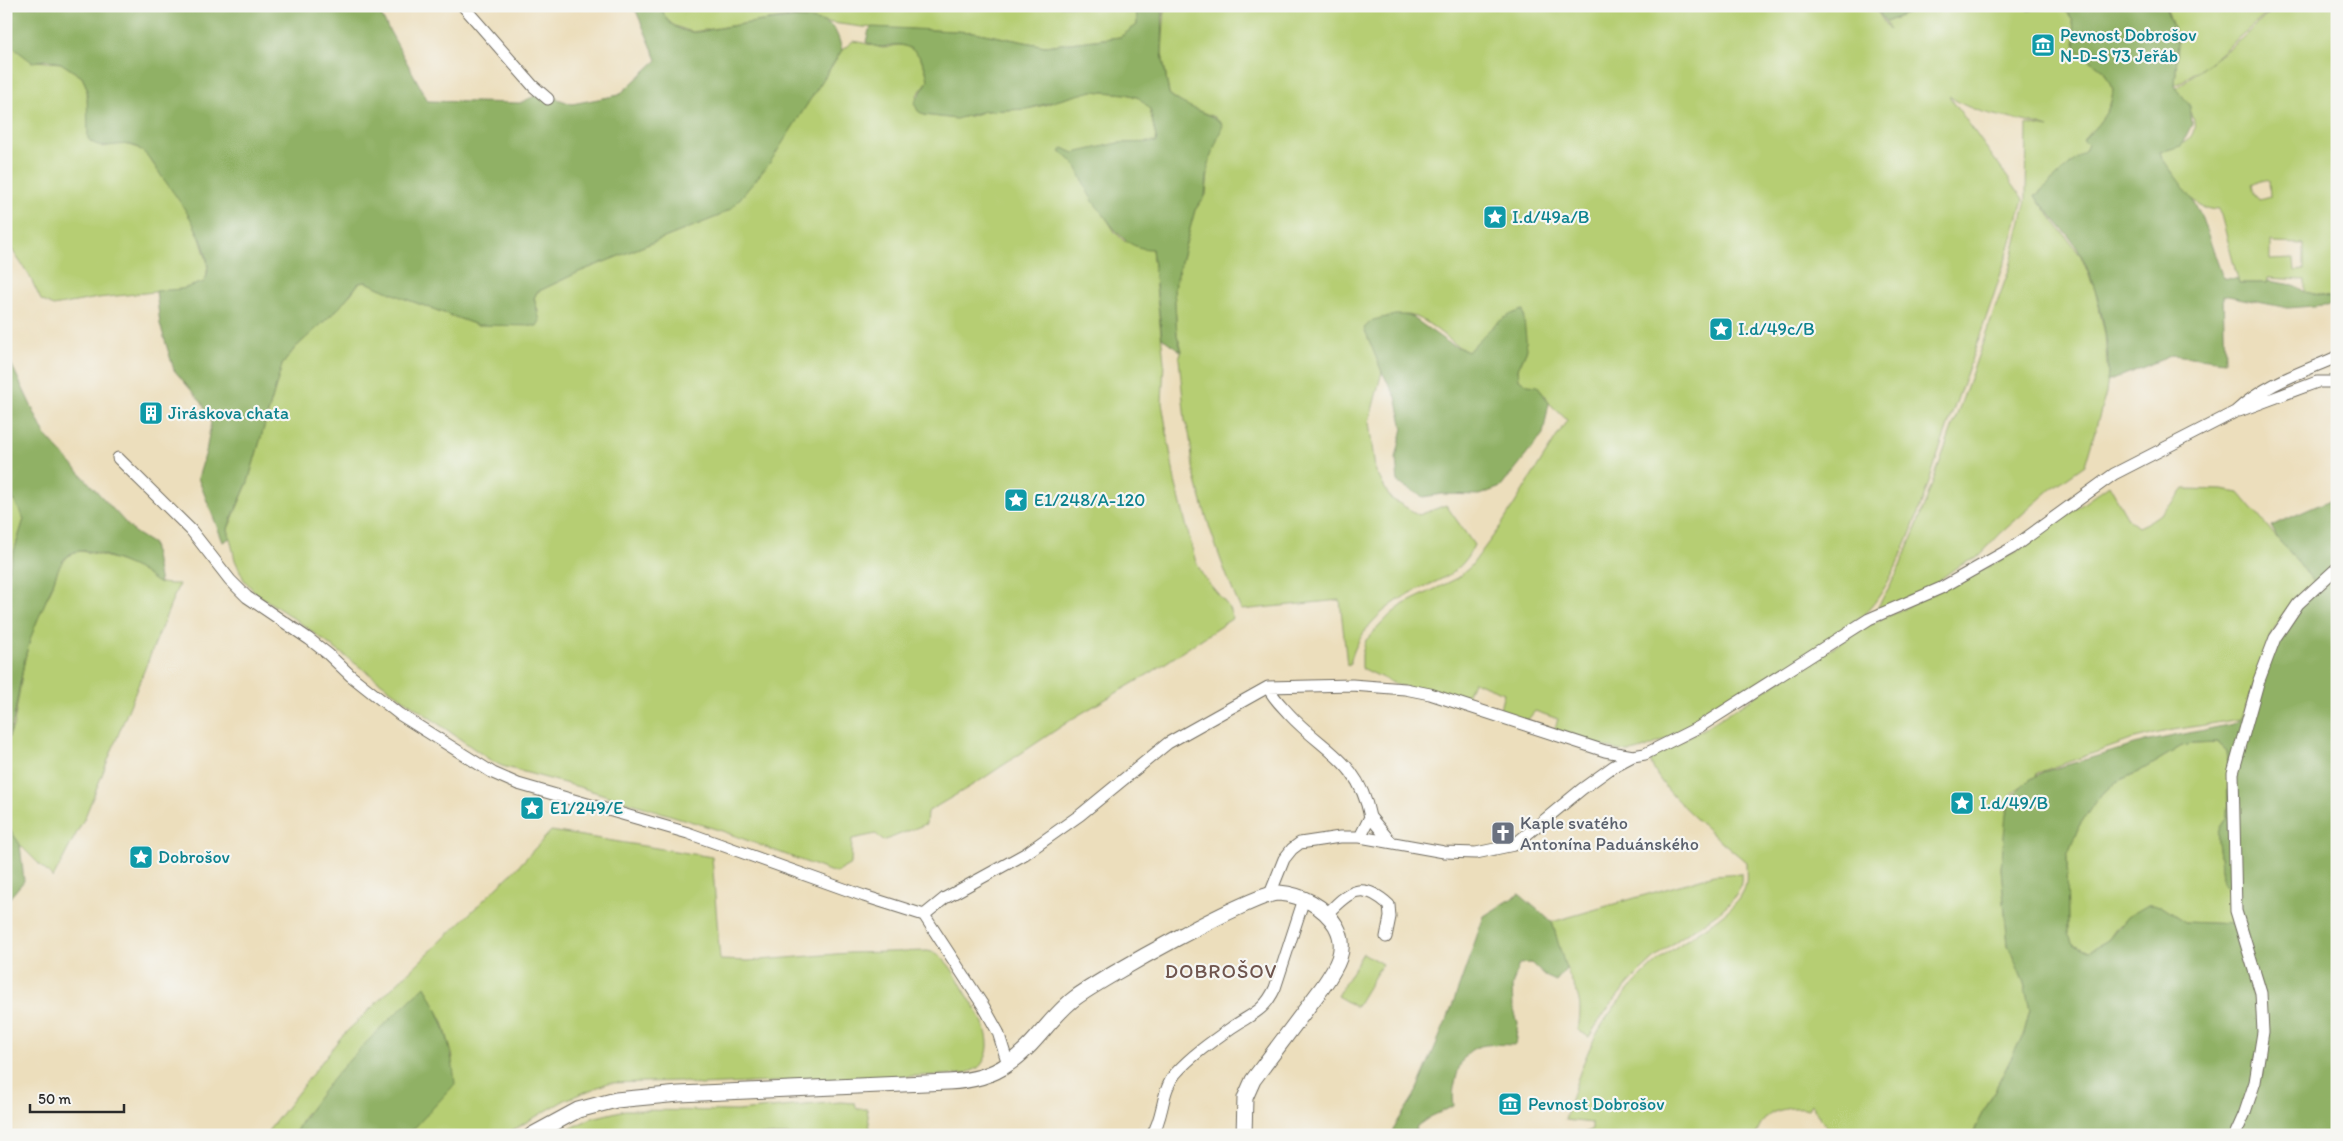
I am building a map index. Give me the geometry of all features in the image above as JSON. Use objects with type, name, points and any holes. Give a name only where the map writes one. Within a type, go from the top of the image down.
[{"type":"street","points":[[463,6],[533,86],[548,99]]},
{"type":"street","points":[[2235,412],[2250,398],[2277,381],[2337,357]]},
{"type":"street","points":[[924,915],[945,898],[1025,854],[1080,815],[1168,743],[1268,687],[1352,685],[1405,689],[1430,694],[1605,751],[1633,756],[1645,754],[1699,727],[1869,619],[1941,588],[2012,548],[2114,474],[2235,412],[2317,382],[2337,382]]},
{"type":"street","points":[[118,458],[191,530],[230,580],[247,597],[315,644],[398,714],[493,773],[518,784],[688,833],[864,896],[924,915],[984,1006],[998,1032],[1008,1064]]},
{"type":"street","points":[[2235,1135],[2255,1082],[2263,1032],[2262,993],[2236,912],[2233,773],[2258,683],[2274,638],[2298,604],[2337,568]]},
{"type":"street","points":[[1268,687],[1272,696],[1298,724],[1332,751],[1351,772],[1361,786],[1370,817],[1390,840]]},
{"type":"street","points":[[1270,894],[1284,859],[1300,843],[1340,837],[1360,837],[1390,840],[1444,852],[1476,853],[1498,850],[1514,845],[1582,789],[1633,756]]},
{"type":"street","points":[[1360,837],[1370,817]]},
{"type":"street","points":[[1327,914],[1348,893],[1362,890],[1372,893],[1389,905],[1390,917],[1386,937]]},
{"type":"street","points":[[532,1135],[578,1110],[616,1100],[679,1094],[966,1081],[990,1074],[1026,1051],[1065,1006],[1092,986],[1242,904],[1270,894],[1279,893],[1316,904],[1327,914],[1340,934],[1342,951],[1332,973],[1322,988],[1253,1080],[1245,1098],[1244,1135]]},
{"type":"street","points":[[1152,1135],[1174,1076],[1190,1058],[1233,1026],[1257,1013],[1268,1002],[1275,988],[1304,899]]},
{"type":"green space","points":[[6,6],[376,6],[428,101],[520,103],[541,93],[572,104],[619,95],[657,60],[634,6],[661,6],[665,16],[672,24],[680,29],[691,32],[792,18],[821,21],[833,28],[842,50],[769,164],[732,208],[719,216],[579,272],[537,292],[534,298],[540,321],[537,326],[477,325],[403,298],[366,282],[359,283],[339,308],[295,348],[282,365],[248,482],[228,529],[230,538],[223,542],[198,478],[206,452],[211,422],[202,403],[174,370],[160,324],[156,291],[182,289],[204,282],[208,271],[207,258],[202,243],[178,199],[153,163],[141,150],[128,145],[101,146],[88,139],[87,88],[82,77],[61,63],[46,60],[32,62],[6,42]]},
{"type":"green space","points":[[661,6],[1133,6],[1137,17],[1137,25],[1120,37],[1045,46],[974,32],[862,27],[788,17],[692,32],[675,26],[666,20]]},
{"type":"green space","points":[[1133,6],[1163,6],[1162,53],[1169,94],[1182,103],[1214,118],[1223,125],[1209,161],[1205,196],[1195,210],[1174,288],[1177,335],[1182,352],[1162,338],[1152,249],[1137,247],[1120,236],[1093,202],[1076,167],[1060,152],[1063,148],[1074,153],[1118,143],[1157,142],[1150,109],[1139,98],[1127,94],[1092,91],[1027,109],[985,111],[956,119],[924,115],[918,111],[914,103],[928,81],[923,63],[917,54],[913,50],[901,45],[881,47],[866,42],[869,30],[872,27],[974,32],[1045,46],[1120,37],[1137,25],[1137,17]]},
{"type":"green space","points":[[1165,6],[1874,6],[1889,30],[1886,22],[1925,6],[2022,6],[2028,10],[2063,7],[2073,21],[2076,49],[2103,70],[2113,89],[2107,111],[2083,140],[2088,145],[2085,151],[2035,196],[2081,256],[2095,290],[2105,334],[2108,378],[2106,393],[2085,465],[2051,489],[2001,533],[1977,558],[1961,564],[1930,587],[1875,612],[1897,573],[1918,523],[2010,267],[2026,200],[2027,124],[2049,128],[1972,109],[1949,96],[2023,199],[1996,288],[1911,532],[1888,582],[1874,603],[1860,618],[1779,672],[1706,717],[1672,736],[1645,748],[1627,752],[1611,749],[1554,731],[1558,719],[1535,711],[1526,722],[1499,713],[1504,693],[1473,681],[1465,701],[1397,685],[1362,668],[1362,654],[1366,640],[1391,614],[1404,604],[1458,578],[1471,566],[1502,524],[1567,420],[1549,403],[1546,396],[1519,380],[1518,369],[1527,349],[1477,342],[1468,352],[1421,319],[1407,316],[1365,328],[1382,372],[1369,422],[1375,469],[1390,498],[1419,515],[1446,505],[1474,545],[1460,567],[1455,571],[1397,601],[1376,618],[1360,639],[1350,664],[1347,665],[1340,600],[1241,610],[1221,561],[1193,470],[1188,428],[1185,421],[1179,358],[1182,350],[1177,335],[1174,288],[1195,210],[1206,195],[1209,161],[1216,139],[1220,134],[1215,117],[1187,107],[1169,94],[1162,53]]},
{"type":"green space","points":[[1874,6],[1925,6],[1886,22]]},
{"type":"green space","points":[[2022,6],[2165,6],[2178,42],[2175,86],[2190,106],[2192,124],[2181,146],[2160,152],[2162,158],[2200,213],[2223,278],[2238,279],[2239,283],[2267,283],[2268,281],[2294,285],[2305,292],[2337,299],[2337,304],[2288,308],[2223,295],[2225,361],[2173,355],[2107,382],[2106,335],[2088,270],[2078,249],[2035,196],[2085,151],[2088,145],[2083,140],[2107,111],[2113,89],[2103,70],[2076,49],[2073,21],[2063,7],[2028,10]]},
{"type":"green space","points":[[2166,6],[2276,6],[2210,62],[2175,86],[2178,42]]},
{"type":"green space","points":[[2277,6],[2337,6],[2337,148],[2332,148],[2331,152],[2337,153],[2337,299],[2305,292],[2305,280],[2268,278],[2267,283],[2239,283],[2221,215],[2218,210],[2208,208],[2192,199],[2178,183],[2162,158],[2160,152],[2185,142],[2192,135],[2194,128],[2194,119],[2190,110],[2176,88],[2241,39]],"holes":[[[2260,180],[2269,181],[2270,197],[2259,200],[2254,193],[2252,184]],[[2270,241],[2273,243],[2304,244],[2304,270],[2295,271],[2294,259],[2270,260]]]},
{"type":"green space","points":[[853,41],[883,48],[897,45],[905,46],[916,52],[923,63],[928,81],[917,95],[924,115],[950,118],[971,116],[985,111],[1027,109],[1079,93],[1092,91],[1127,94],[1139,98],[1150,109],[1157,143],[1118,143],[1067,156],[1081,171],[1085,185],[1115,232],[1124,241],[1152,249],[1164,362],[1162,403],[1175,481],[1195,559],[1203,576],[1228,606],[1233,618],[1152,672],[1077,716],[981,780],[927,812],[926,824],[883,841],[876,834],[852,839],[851,864],[835,873],[722,831],[579,787],[502,766],[490,760],[299,622],[257,594],[244,580],[235,560],[228,529],[248,482],[282,365],[295,348],[351,294],[359,283],[366,282],[403,298],[477,325],[539,314],[534,298],[537,292],[579,272],[719,216],[732,208],[788,134],[842,50]]},
{"type":"green space","points":[[6,42],[34,61],[61,63],[82,77],[87,88],[88,119],[102,147],[125,144],[136,147],[146,154],[188,212],[200,238],[208,264],[206,279],[202,284],[182,289],[98,298],[53,306],[41,300],[29,275],[6,241]]},
{"type":"green space","points":[[1523,310],[1527,349],[1518,369],[1519,379],[1528,385],[1538,386],[1549,403],[1543,434],[1501,487],[1479,495],[1442,494],[1423,497],[1398,483],[1396,458],[1403,428],[1396,397],[1382,372],[1364,328],[1373,320],[1395,315],[1409,315],[1447,342],[1468,352],[1499,321]]},
{"type":"green space","points":[[6,353],[45,435],[134,532],[153,544],[160,584],[138,569],[101,554],[80,551],[67,556],[57,572],[29,644],[15,714],[6,745],[6,578],[24,519],[6,486]]},
{"type":"green space","points":[[2109,485],[2129,520],[2138,527],[2163,511],[2184,489],[2222,490],[2239,493],[2315,583],[2289,608],[2276,626],[2265,649],[2250,696],[2240,719],[2167,731],[2131,740],[2037,773],[2036,777],[2013,793],[2008,804],[2001,868],[2008,945],[2024,983],[2030,1010],[2024,1033],[1972,1135],[1828,1135],[1830,1132],[1811,1104],[1808,1109],[1792,1108],[1774,1112],[1762,1122],[1756,1135],[1580,1135],[1592,1129],[1592,1123],[1565,1120],[1584,1062],[1604,1021],[1624,995],[1643,975],[1672,950],[1729,909],[1737,901],[1746,885],[1746,862],[1675,798],[1662,783],[1650,757],[1703,729],[1866,627],[2013,554]]},
{"type":"green space","points":[[6,491],[15,501],[24,519],[6,578]]},
{"type":"green space","points":[[2337,497],[2337,1135],[1972,1135],[2024,1033],[2030,1010],[2024,983],[2008,945],[2001,869],[2006,814],[2015,794],[2029,780],[2043,772],[2145,742],[2233,724],[2241,719],[2247,710],[2263,658],[2315,583],[2278,539],[2271,526]],"holes":[[[2218,743],[2227,751],[2229,769],[2227,818],[2220,827],[2218,840],[2222,880],[2228,889],[2233,924],[2185,922],[2161,906],[2148,905],[2127,917],[2108,940],[2089,951],[2074,944],[2068,933],[2067,856],[2079,826],[2095,802],[2116,782],[2140,771],[2182,746]]]},
{"type":"green space","points":[[79,551],[101,555],[127,564],[161,583],[179,584],[85,817],[53,878],[20,845],[6,824],[6,745],[14,724],[24,662],[34,625],[51,590],[58,568],[68,556]]},
{"type":"green space","points":[[2218,743],[2227,751],[2229,769],[2227,818],[2220,827],[2218,840],[2223,884],[2228,889],[2233,924],[2185,922],[2161,906],[2148,905],[2118,926],[2108,940],[2089,951],[2074,944],[2068,933],[2067,856],[2079,826],[2095,802],[2116,782],[2140,771],[2182,746]]},
{"type":"green space","points":[[6,824],[20,844],[24,881],[6,902]]},
{"type":"green space","points":[[551,831],[712,857],[720,960],[748,961],[849,953],[928,951],[935,953],[951,969],[980,1016],[987,1036],[986,1056],[979,1067],[964,1074],[700,1085],[680,1081],[608,1083],[565,1100],[504,1135],[408,1135],[453,1057],[443,1022],[425,987],[305,1114],[294,1135],[265,1135],[341,1037],[515,870]]},
{"type":"green space","points":[[1741,873],[1739,889],[1728,904],[1665,949],[1640,972],[1618,996],[1589,1037],[1578,1030],[1579,998],[1562,958],[1552,922],[1714,875]]},
{"type":"green space","points":[[1519,894],[1552,922],[1566,969],[1556,981],[1545,976],[1531,963],[1519,964],[1512,986],[1513,1007],[1518,1023],[1515,1045],[1494,1044],[1471,1050],[1465,1056],[1457,1075],[1453,1098],[1454,1106],[1430,1117],[1417,1126],[1415,1135],[1393,1135],[1393,1129],[1414,1096],[1450,1012],[1484,916]]},
{"type":"green space","points":[[1363,953],[1382,964],[1356,1007],[1337,996]]},
{"type":"green space","points":[[425,986],[446,1033],[455,1084],[408,1135],[294,1135],[321,1094],[337,1074]]},
{"type":"green space","points":[[840,1102],[855,1103],[857,1109],[867,1109],[871,1135],[556,1135],[592,1118],[625,1110],[737,1111]]},
{"type":"place","name":"Pevnost Dobrošov N-D-S 73 Jeřáb","points":[[2043,45]]},
{"type":"place","name":"I.d/49a/B","points":[[1495,217]]},
{"type":"place","name":"I.d/49c/B","points":[[1721,329]]},
{"type":"place","name":"Jiráskova chata","points":[[151,413]]},
{"type":"place","name":"E1/248/A-120","points":[[1016,500]]},
{"type":"place","name":"I.d/49/B","points":[[1962,803]]},
{"type":"place","name":"E1/249/E","points":[[532,808]]},
{"type":"place","name":"Kaple svatého Antonína Paduánského","points":[[1503,833]]},
{"type":"place","name":"Dobrošov","points":[[141,857]]},
{"type":"place","name":"Pevnost Dobrošov","points":[[1510,1104]]},
{"type":"district","name":"DOBROŠOV","points":[[1221,971]]}]
